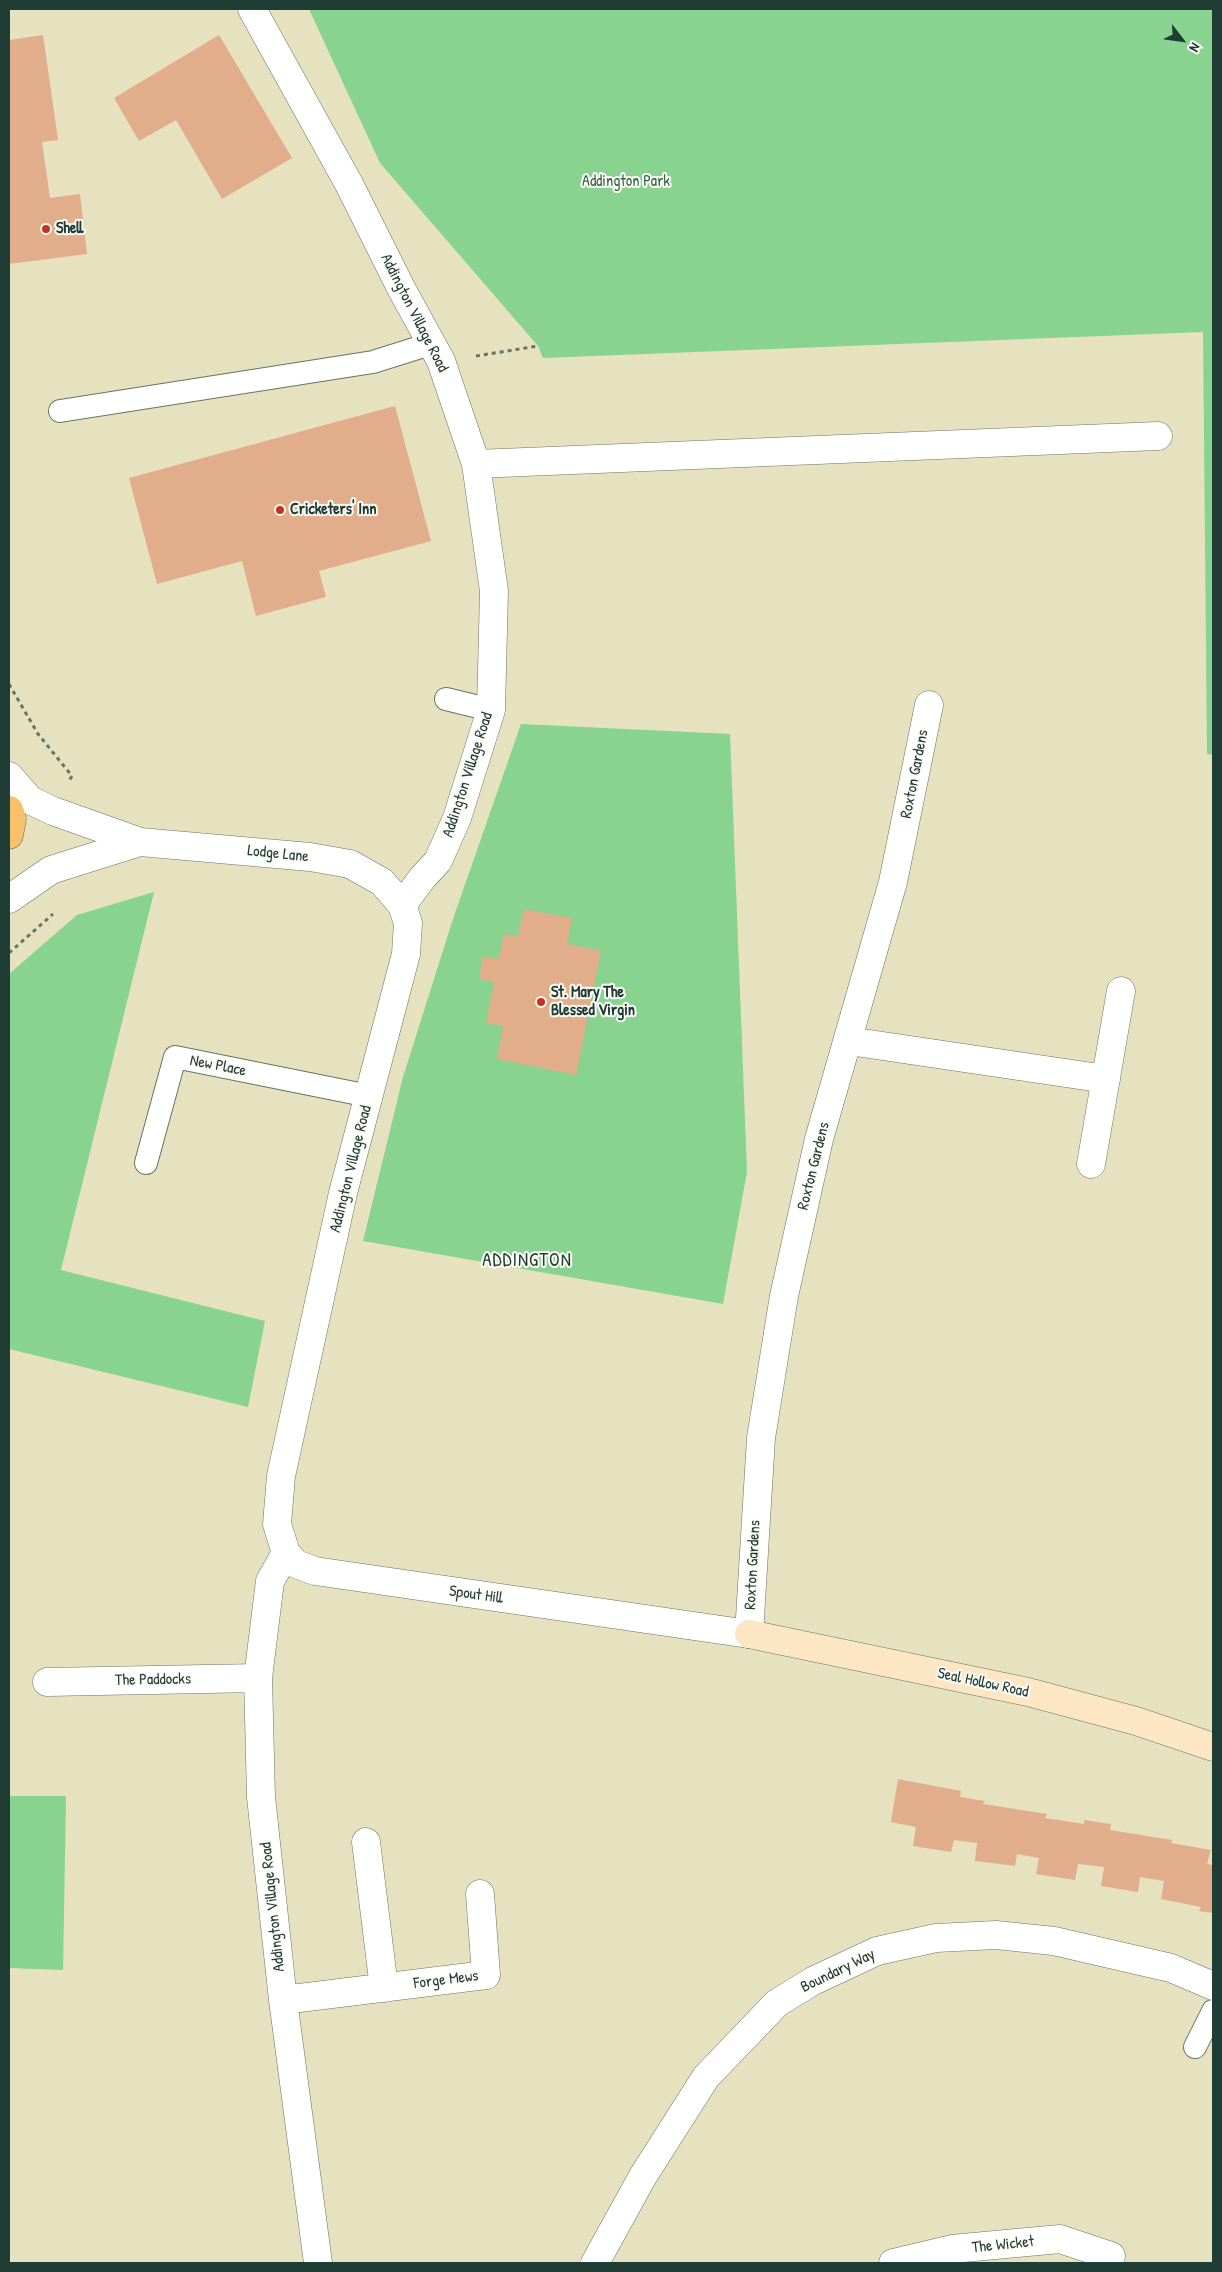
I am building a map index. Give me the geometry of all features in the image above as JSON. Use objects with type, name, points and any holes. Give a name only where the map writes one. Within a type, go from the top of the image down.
[{"type":"main road","points":[[9,810],[12,819],[9,835]]},
{"type":"main road","name":"Seal Hollow Road","points":[[748,1634],[1028,1692],[1136,1721],[1213,1746]]},
{"type":"street","name":"Addington Village Road","points":[[252,9],[349,184],[436,352],[476,464],[494,591],[491,710],[457,818],[438,861],[423,876],[402,905],[408,923],[406,954],[343,1193],[282,1476],[277,1524],[286,1553],[270,1580],[258,1678],[261,1797],[283,2000],[318,2263]]},
{"type":"street","points":[[476,464],[1158,436]]},
{"type":"street","name":"Roxton Gardens","points":[[748,1634],[761,1438],[784,1296],[819,1139],[849,1041],[893,882],[929,705]]},
{"type":"street","name":"Lodge Lane","points":[[9,776],[30,800],[140,842],[310,857],[350,864],[382,882],[402,905]]},
{"type":"street","name":"Lodge Lane","points":[[9,899],[51,870],[140,842]]},
{"type":"street","points":[[1091,1164],[1121,991]]},
{"type":"street","points":[[849,1041],[1106,1079]]},
{"type":"street","name":"Spout Hill","points":[[286,1553],[296,1564],[315,1571],[748,1634]]},
{"type":"street","name":"The Paddocks","points":[[47,1682],[258,1678]]},
{"type":"street","points":[[366,1842],[384,1988]]},
{"type":"street","name":"Forge Mews","points":[[283,2000],[486,1975],[480,1894]]},
{"type":"street","name":"Boundary Way","points":[[595,2263],[643,2176],[706,2077],[777,2003],[814,1981],[877,1951],[936,1938],[996,1935],[1054,1940],[1171,1968],[1213,1986]]},
{"type":"street","name":"The Wicket","points":[[893,2263],[952,2249],[1060,2239],[1111,2256]]},
{"type":"lane","points":[[60,411],[436,352]]},
{"type":"lane","points":[[446,699],[491,710]]},
{"type":"lane","name":"New Place","points":[[146,1163],[175,1057],[370,1096]]},
{"type":"lane","points":[[1195,2046],[1213,2011]]},
{"type":"path","points":[[436,352],[538,346]]},
{"type":"path","points":[[9,684],[38,734],[72,776],[68,784]]},
{"type":"path","points":[[9,953],[56,911]]},
{"type":"green space","name":"Addington Park","points":[[309,9],[1213,9],[1213,755],[1207,754],[1203,332],[543,358],[538,346],[380,163]]},
{"type":"green space","points":[[521,724],[730,734],[747,1172],[723,1304],[363,1241],[403,1077],[453,919]]},
{"type":"green space","points":[[154,892],[61,1270],[265,1321],[248,1407],[9,1349],[9,974],[77,915]]},
{"type":"green space","points":[[9,1796],[66,1796],[63,1970],[9,1968]]},
{"type":"building","points":[[43,35],[58,140],[42,142],[50,198],[80,194],[87,254],[9,264],[9,40]]},
{"type":"building","points":[[219,35],[292,158],[222,199],[176,120],[139,141],[114,98]]},
{"type":"building","name":"Cricketers' Inn","points":[[395,406],[431,541],[319,571],[326,597],[256,616],[242,561],[157,584],[129,478]]},
{"type":"building","name":"St. Mary The Blessed Virgin","points":[[524,909],[572,918],[567,944],[601,951],[576,1075],[497,1059],[503,1026],[486,1023],[494,982],[479,979],[483,956],[498,959],[504,934],[518,936]]},
{"type":"building","points":[[898,1779],[961,1791],[960,1797],[985,1801],[983,1804],[1047,1814],[1045,1818],[1084,1824],[1084,1820],[1111,1824],[1110,1830],[1172,1840],[1171,1843],[1211,1850],[1207,1864],[1213,1865],[1213,1913],[1199,1911],[1201,1907],[1161,1899],[1164,1881],[1140,1877],[1138,1892],[1101,1886],[1104,1867],[1078,1864],[1075,1880],[1036,1874],[1039,1858],[1017,1854],[1015,1866],[975,1861],[977,1843],[954,1840],[951,1852],[913,1846],[916,1827],[891,1822]]},
{"type":"place","name":"Shell","points":[[46,229]]},
{"type":"place","name":"Cricketers' Inn","points":[[280,510]]},
{"type":"place","name":"St. Mary The Blessed Virgin","points":[[541,1002]]},
{"type":"district","name":"ADDINGTON","points":[[527,1261]]}]
